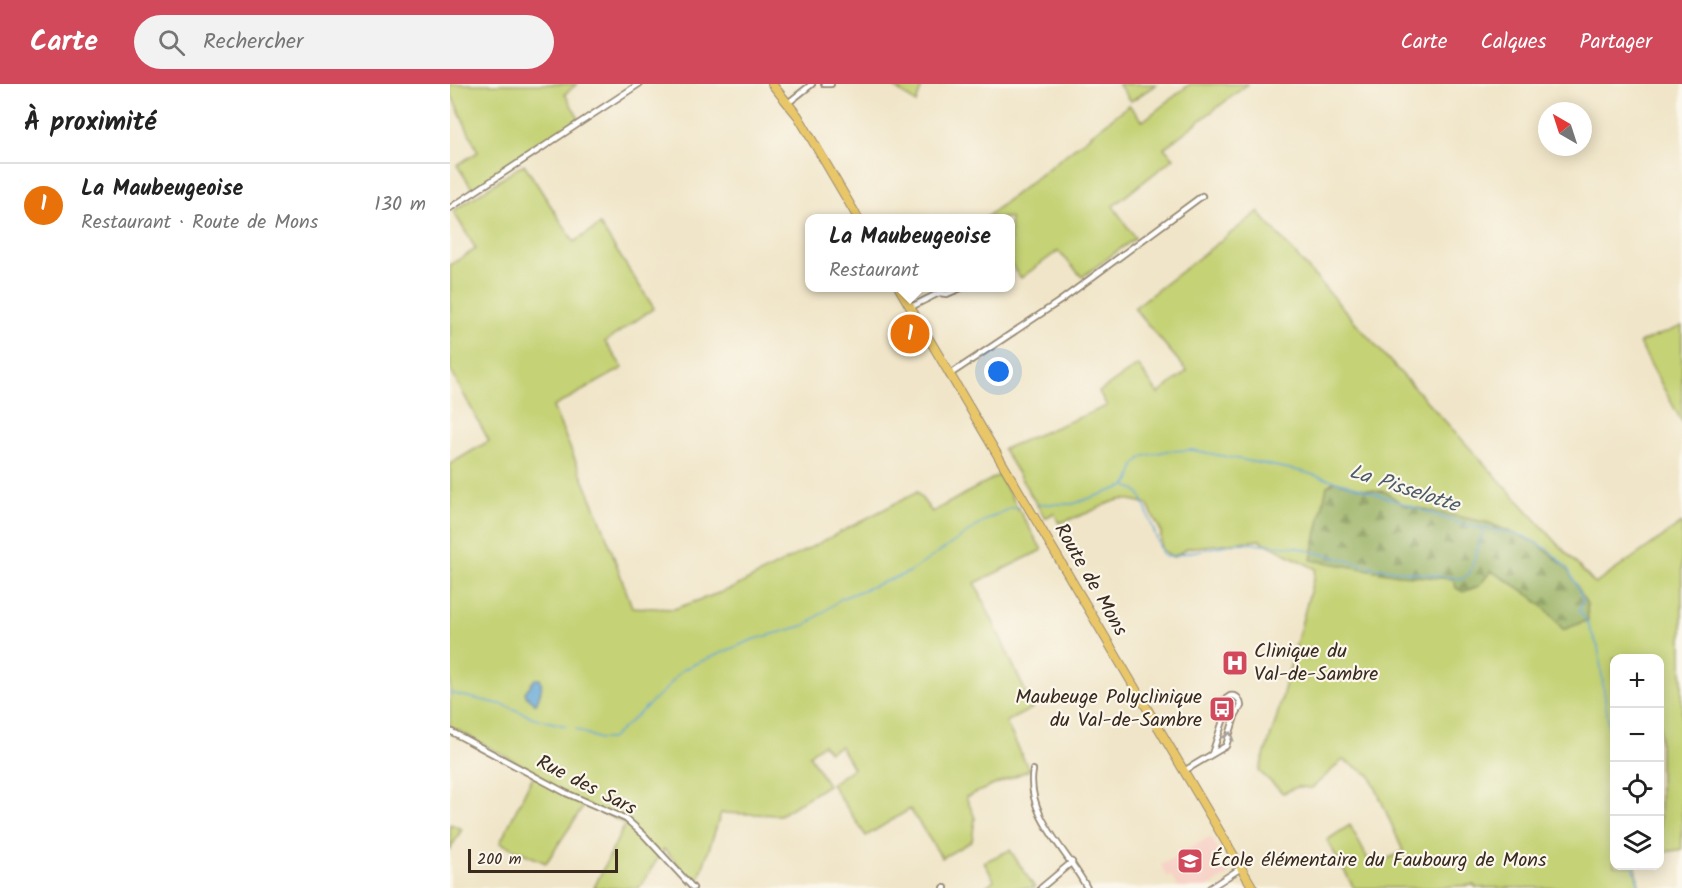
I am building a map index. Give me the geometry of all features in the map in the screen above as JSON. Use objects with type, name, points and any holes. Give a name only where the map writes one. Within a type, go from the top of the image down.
[{"type":"main road","points":[[772,84],[798,116],[855,214]]},
{"type":"main road","name":"Route de Mons","points":[[902,292],[1253,888]]},
{"type":"street","points":[[450,208],[639,84]]},
{"type":"street","points":[[788,103],[812,84]]},
{"type":"street","points":[[824,84],[831,84]]},
{"type":"street","points":[[949,375],[1060,301],[1202,196]]},
{"type":"street","points":[[911,307],[939,293],[952,292]]},
{"type":"street","points":[[1184,771],[1226,746],[1240,702],[1233,696],[1224,700],[1226,710],[1212,754]]},
{"type":"street","points":[[1226,710],[1231,713],[1238,712]]},
{"type":"street","name":"Rue des Sars","points":[[450,731],[566,793],[626,819],[693,888]]},
{"type":"street","points":[[1177,760],[1184,764],[1194,764]]},
{"type":"street","points":[[1033,770],[1034,790],[1041,819],[1072,862],[1087,888]]},
{"type":"street","points":[[1041,888],[1072,862]]},
{"type":"street","points":[[1210,888],[1241,868]]},
{"type":"shaded area","points":[[1211,836],[1218,850],[1216,853],[1230,872],[1226,877],[1206,888],[1178,888],[1171,875],[1167,877],[1161,865]]},
{"type":"green space","points":[[450,84],[577,84],[565,94],[579,119],[473,190],[457,165],[478,152],[450,92]]},
{"type":"green space","points":[[890,84],[923,84],[916,103]]},
{"type":"green space","points":[[1118,84],[1157,84],[1131,101]]},
{"type":"green space","points":[[1190,84],[1248,84],[1164,148],[1174,158],[1113,206],[1135,238],[1082,277],[1058,251],[1021,278],[1015,270],[1015,214],[990,214],[1129,105],[1143,121]]},
{"type":"green space","points":[[524,164],[574,242],[600,225],[654,308],[605,342],[623,368],[553,407],[602,524],[632,607],[674,609],[733,588],[917,492],[932,512],[999,475],[1042,550],[975,583],[1033,708],[1006,722],[1029,770],[966,797],[975,818],[972,841],[942,858],[910,809],[866,836],[831,784],[853,768],[840,746],[829,752],[823,744],[809,755],[828,785],[780,815],[721,813],[697,885],[664,849],[639,888],[594,888],[625,824],[585,804],[546,863],[500,843],[536,773],[450,726],[450,464],[489,441],[450,369],[450,265],[476,249],[453,211]]},
{"type":"green space","points":[[1258,212],[1386,357],[1595,584],[1682,523],[1682,849],[1664,852],[1664,654],[1610,654],[1610,870],[1637,870],[1639,888],[1476,888],[1474,885],[1431,888],[1354,888],[1327,840],[1350,825],[1372,867],[1403,851],[1370,775],[1343,760],[1312,788],[1297,787],[1283,793],[1259,771],[1276,720],[1316,569],[1259,540],[1188,548],[1173,557],[1161,549],[1161,531],[1147,504],[1132,500],[1115,501],[1059,523],[1054,513],[1045,518],[1003,449],[1107,406],[1099,392],[1138,365],[1158,394],[1187,371],[1134,308]]},
{"type":"green space","points":[[1682,326],[1682,422],[1639,343]]},
{"type":"green space","points":[[1335,481],[1386,492],[1404,505],[1489,523],[1537,543],[1567,568],[1587,604],[1588,620],[1563,630],[1539,603],[1491,571],[1479,586],[1463,592],[1456,588],[1454,579],[1399,575],[1311,560],[1327,486]]},
{"type":"green space","points":[[450,824],[462,829],[450,849]]},
{"type":"green space","points":[[1010,850],[1035,888],[984,888],[994,880],[984,862]]},
{"type":"water","points":[[535,679],[540,679],[541,685],[536,704],[526,696],[525,692]]},
{"type":"waterway","name":"La Pisselotte","points":[[1038,504],[1073,504],[1125,486],[1130,480],[1135,464],[1144,456],[1167,451],[1192,450],[1300,471],[1360,488],[1461,524],[1524,536],[1549,550],[1568,569],[1583,599],[1579,611],[1586,620],[1598,647],[1614,762]]},
{"type":"waterway","points":[[1126,486],[1136,490],[1141,496],[1162,553],[1166,557],[1237,543],[1267,544],[1295,547],[1373,567],[1462,579],[1470,573],[1484,529]]},
{"type":"waterway","name":"La Pisselotte","points":[[576,729],[599,739],[611,739],[666,689],[681,671],[752,640],[806,625],[842,598],[910,572],[986,520],[1010,508],[1018,507]]},
{"type":"waterway","name":"La Pisselotte","points":[[450,693],[504,705],[537,719],[566,726]]},
{"type":"waterway","name":"La Pisselotte","points":[[1634,870],[1640,888]]},
{"type":"place","name":"La Maubeugeoise","points":[[910,334]]},
{"type":"place","name":"Clinique du Val-de-Sambre","points":[[1235,663]]},
{"type":"place","name":"Maubeuge Polyclinique du Val-de-Sambre","points":[[1222,709]]},
{"type":"place","name":"École élémentaire du Faubourg de Mons","points":[[1190,861]]}]
